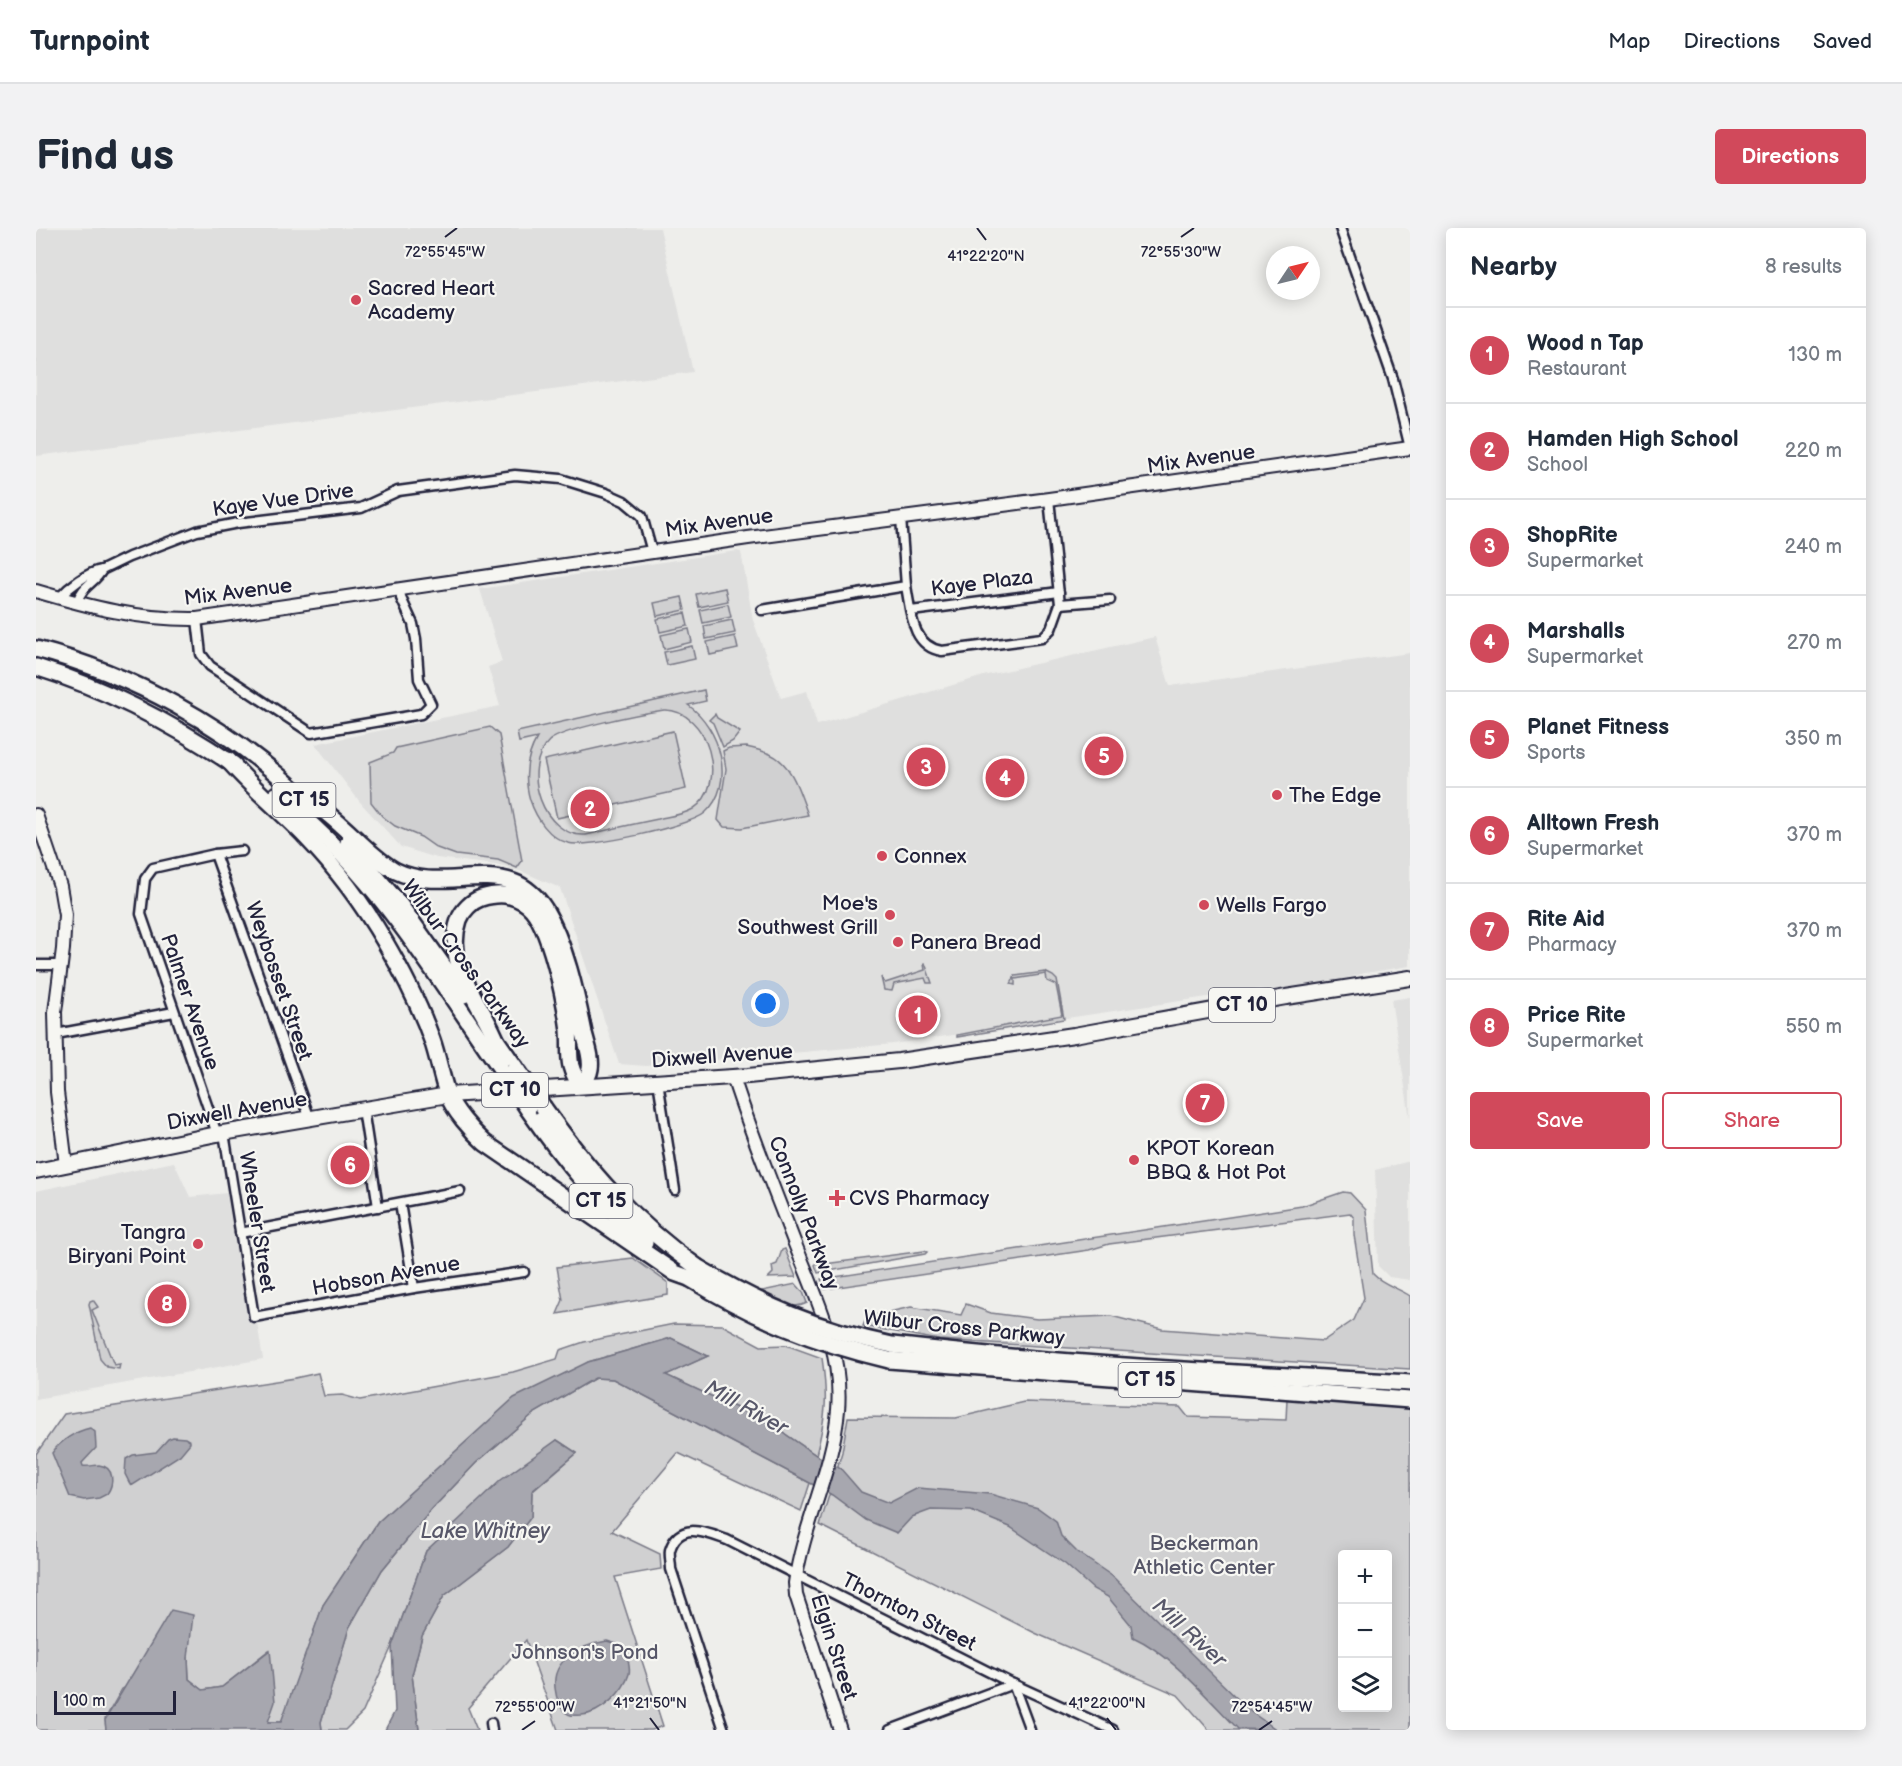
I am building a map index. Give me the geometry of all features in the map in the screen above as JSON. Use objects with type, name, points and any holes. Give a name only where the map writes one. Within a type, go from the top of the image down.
[{"type":"highway","name":"Wilbur Cross Parkway","points":[[36,649],[88,666],[136,686],[188,713],[232,741],[293,789],[360,856],[400,905],[497,1042],[528,1109],[581,1181],[613,1214],[732,1304],[782,1328],[820,1342],[890,1352],[1410,1400]]},
{"type":"highway","name":"Wilbur Cross Parkway","points":[[36,667],[106,693],[166,722],[228,760],[282,799],[313,826],[349,862],[384,903],[508,1068],[544,1108],[608,1191],[693,1273]]},
{"type":"highway","points":[[228,760],[248,783],[307,838],[361,903],[385,941],[410,989],[432,1040],[448,1095],[473,1133],[675,1273],[693,1273]]},
{"type":"highway","points":[[293,789],[314,801],[378,859],[396,871],[413,877],[433,880],[494,878],[513,882],[531,892],[543,907],[554,929],[580,1014],[591,1068],[582,1085],[571,1071],[569,1031],[563,997],[542,927],[531,908],[515,896],[497,893],[477,900],[461,913],[455,932],[456,955],[464,979],[490,1023],[497,1042]]},
{"type":"highway","name":"Wilbur Cross Parkway","points":[[890,1352],[948,1352],[1198,1371],[1410,1383]]},
{"type":"main road","name":"Dixwell Avenue","points":[[36,1171],[221,1134],[448,1095],[820,1070],[962,1053],[1410,978]]},
{"type":"street","points":[[1340,228],[1393,379],[1410,448]]},
{"type":"street","name":"Mix Avenue","points":[[36,591],[126,615],[154,619],[196,619],[748,538],[1049,499],[1410,448]]},
{"type":"street","name":"Kaye Vue Drive","points":[[59,598],[65,591],[95,571],[197,531],[238,523],[361,508],[398,491],[515,475],[561,479],[624,501],[642,516],[652,552]]},
{"type":"street","points":[[1049,499],[1060,604],[1110,600]]},
{"type":"street","name":"Kaye Plaza","points":[[901,518],[906,586],[914,627],[920,639],[932,649],[942,651],[1042,638],[1051,629],[1060,604]]},
{"type":"street","name":"Kaye Vue Drive","points":[[77,602],[83,589],[99,576],[102,570]]},
{"type":"street","points":[[762,610],[906,586]]},
{"type":"street","points":[[196,619],[198,644],[204,660],[210,666],[311,733],[422,714],[431,704],[419,679],[418,650],[413,624],[401,598],[400,589]]},
{"type":"street","name":"Kaye Plaza","points":[[911,610],[1059,591]]},
{"type":"street","points":[[36,815],[40,842],[63,900],[65,928],[56,998],[56,1034],[57,1092],[66,1165]]},
{"type":"street","points":[[215,854],[242,851]]},
{"type":"street","name":"Palmer Avenue","points":[[215,854],[153,868],[145,879],[141,914],[174,1012],[221,1134]]},
{"type":"street","name":"Weybosset Street","points":[[215,854],[310,1119]]},
{"type":"street","points":[[36,965],[61,965]]},
{"type":"street","points":[[56,1034],[174,1012]]},
{"type":"street","name":"Connolly Parkway","points":[[733,1077],[748,1123],[820,1308],[834,1351],[839,1394],[835,1432],[796,1575]]},
{"type":"street","points":[[658,1081],[675,1190]]},
{"type":"street","points":[[363,1109],[378,1207]]},
{"type":"street","name":"Wheeler Street","points":[[221,1134],[254,1317]]},
{"type":"street","points":[[240,1233],[460,1191]]},
{"type":"street","points":[[400,1203],[414,1288]]},
{"type":"street","name":"Hobson Avenue","points":[[254,1317],[414,1288],[524,1272]]},
{"type":"street","name":"Thornton Street","points":[[724,1730],[671,1569],[670,1550],[679,1536],[686,1532],[701,1531],[727,1540],[1013,1684],[1113,1730]]},
{"type":"street","name":"Elgin Street","points":[[796,1575],[796,1595],[840,1730]]},
{"type":"street","points":[[891,1730],[1013,1684],[1030,1730]]},
{"type":"shaded area","name":"Sacred Heart Academy","points":[[36,228],[660,228],[693,372],[36,456]]},
{"type":"shaded area","points":[[741,552],[753,620],[781,698],[807,691],[817,725],[987,675],[1155,637],[1170,686],[1410,653],[1410,966],[1365,973],[1264,1001],[1261,989],[893,1044],[646,1066],[619,1064],[560,888],[523,872],[496,865],[437,858],[401,847],[360,802],[315,744],[500,706],[488,667],[502,662],[480,589]]},
{"type":"shaded area","points":[[1410,997],[1410,1118],[1391,1000]]},
{"type":"shaded area","points":[[1410,1161],[1410,1280],[1389,1277],[1378,1266],[1375,1170]]},
{"type":"shaded area","points":[[174,1162],[190,1197],[227,1193],[249,1323],[257,1322],[263,1359],[36,1399],[36,1191]]},
{"type":"green space","points":[[725,588],[728,601],[699,607],[696,594]]},
{"type":"green space","points":[[682,597],[685,610],[657,616],[654,603]]},
{"type":"green space","points":[[728,604],[731,617],[703,623],[700,610]]},
{"type":"green space","points":[[685,613],[688,626],[660,632],[657,619]]},
{"type":"green space","points":[[732,620],[735,633],[706,639],[704,626]]},
{"type":"green space","points":[[689,629],[692,642],[664,649],[661,635]]},
{"type":"green space","points":[[735,636],[738,649],[710,655],[707,642]]},
{"type":"green space","points":[[692,646],[695,659],[667,665],[664,652]]},
{"type":"green space","points":[[704,690],[706,701],[688,705],[709,727],[716,741],[722,772],[720,787],[715,801],[705,813],[680,824],[616,840],[568,843],[549,832],[533,807],[528,792],[527,768],[530,753],[537,738],[519,742],[517,732]],"holes":[[[664,710],[679,713],[692,722],[702,735],[709,750],[712,767],[710,783],[704,798],[693,809],[685,813],[586,835],[571,833],[558,826],[548,814],[537,784],[536,768],[540,753],[549,741],[569,732],[622,718]]]},
{"type":"green space","points":[[715,714],[717,718],[740,732],[733,741],[723,747],[713,723],[709,720]]},
{"type":"green space","points":[[490,727],[499,735],[522,861],[517,868],[498,860],[456,855],[437,848],[421,837],[395,826],[382,816],[371,802],[370,762],[393,753],[396,748]]},
{"type":"green space","points":[[673,731],[686,789],[557,818],[544,760]]},
{"type":"green space","points":[[747,747],[770,754],[785,765],[795,780],[808,815],[742,828],[724,827],[718,820],[726,769],[723,751],[729,748]]},
{"type":"green space","points":[[925,963],[932,983],[927,983],[925,978],[894,984],[892,991],[884,990],[881,977],[885,983],[925,970]]},
{"type":"green space","points":[[1045,972],[1057,980],[1064,1019],[957,1037],[957,1035],[1062,1015],[1056,985],[1047,981],[1046,974],[1015,979],[1015,985],[1011,984],[1015,976]]},
{"type":"green space","points":[[1343,1192],[1350,1193],[1366,1210],[1373,1274],[1381,1281],[1410,1296],[1410,1369],[939,1340],[863,1326],[867,1317],[911,1307],[961,1315],[966,1304],[991,1313],[1037,1319],[1111,1316],[1162,1329],[1323,1341],[1354,1320],[1364,1298],[1354,1235],[1354,1218],[1350,1213],[1109,1244],[1089,1250],[825,1289],[821,1279],[1302,1206]]},
{"type":"green space","points":[[785,1249],[796,1277],[768,1278],[773,1273],[772,1266],[777,1264],[782,1250]]},
{"type":"green space","points":[[927,1252],[925,1254],[818,1273],[815,1265],[817,1263]]},
{"type":"green space","points":[[633,1258],[668,1283],[668,1295],[557,1314],[563,1300],[557,1267]]},
{"type":"green space","points":[[796,1284],[803,1292],[807,1303],[788,1305],[757,1292]]},
{"type":"green space","points":[[93,1300],[98,1307],[92,1310],[114,1365],[120,1364],[119,1369],[107,1367],[100,1359],[89,1304]]},
{"type":"green space","points":[[674,1324],[722,1325],[761,1346],[786,1345],[822,1358],[825,1407],[816,1455],[769,1423],[665,1375],[708,1356],[671,1338],[588,1362],[443,1463],[378,1522],[323,1605],[282,1722],[268,1722],[269,1650],[222,1687],[203,1690],[189,1679],[188,1658],[122,1689],[105,1719],[106,1730],[36,1730],[36,1454],[64,1414],[318,1373],[324,1396],[342,1395],[360,1400],[513,1372],[557,1359],[560,1350],[584,1342]]},
{"type":"green space","points":[[595,1378],[613,1379],[810,1483],[801,1511],[678,1453],[612,1531],[660,1554],[661,1569],[615,1577],[663,1726],[652,1730],[558,1730],[526,1640],[468,1708],[477,1730],[419,1730],[412,1675],[422,1636],[444,1596],[508,1547],[531,1517],[532,1492],[577,1453],[557,1440],[426,1551],[392,1646],[363,1712],[345,1730],[322,1730],[321,1722],[349,1628],[382,1570],[432,1509],[476,1463],[533,1414]]},
{"type":"green space","name":"Beckerman Athletic Center","points":[[1287,1399],[1410,1408],[1410,1730],[1209,1730],[1178,1695],[1035,1633],[820,1525],[842,1452],[848,1417],[956,1418],[1024,1402],[1180,1407],[1188,1417],[1286,1420]]},
{"type":"water","points":[[671,1338],[708,1356],[666,1375],[769,1423],[841,1469],[861,1492],[889,1503],[918,1488],[990,1494],[1038,1508],[1056,1521],[1061,1536],[1077,1552],[1112,1576],[1251,1712],[1277,1730],[1238,1729],[1175,1666],[1161,1654],[1133,1637],[1131,1625],[1108,1597],[1093,1589],[1065,1564],[1010,1527],[971,1511],[931,1510],[912,1517],[897,1533],[866,1520],[832,1495],[613,1379],[595,1378],[533,1414],[476,1463],[432,1509],[382,1570],[349,1628],[321,1722],[322,1730],[106,1730],[105,1720],[171,1610],[193,1615],[188,1658],[189,1679],[203,1690],[222,1687],[270,1650],[275,1702],[268,1722],[281,1722],[323,1605],[378,1522],[514,1398],[588,1362]]},
{"type":"water","points":[[90,1428],[95,1432],[96,1448],[82,1463],[83,1466],[104,1466],[110,1472],[112,1481],[107,1494],[99,1498],[84,1500],[70,1497],[52,1453],[69,1437]]},
{"type":"water","points":[[185,1438],[190,1443],[180,1455],[133,1485],[130,1484],[125,1474],[126,1459],[133,1455],[156,1452],[168,1439]]},
{"type":"water","name":"Lake Whitney","points":[[557,1440],[577,1453],[532,1491],[531,1517],[508,1547],[444,1596],[422,1636],[412,1675],[419,1730],[385,1730],[395,1711],[392,1646],[426,1551],[501,1480]]},
{"type":"water","name":"Johnson's Pond","points":[[607,1641],[620,1645],[627,1652],[629,1671],[626,1681],[617,1695],[596,1711],[582,1715],[567,1714],[561,1707],[556,1694],[555,1678],[558,1669],[570,1655],[588,1646]]},
{"type":"place","name":"Sacred Heart Academy","points":[[356,300]]},
{"type":"place","name":"Planet Fitness","points":[[1104,756]]},
{"type":"place","name":"ShopRite","points":[[926,767]]},
{"type":"place","name":"Marshalls","points":[[1005,778]]},
{"type":"place","name":"The Edge","points":[[1277,795]]},
{"type":"place","name":"Hamden High School","points":[[590,809]]},
{"type":"place","name":"Connex","points":[[882,856]]},
{"type":"place","name":"Wells Fargo","points":[[1204,905]]},
{"type":"place","name":"Moe's Southwest Grill","points":[[890,915]]},
{"type":"place","name":"Panera Bread","points":[[898,942]]},
{"type":"place","name":"Wood n Tap","points":[[918,1015]]},
{"type":"place","name":"Rite Aid","points":[[1205,1103]]},
{"type":"place","name":"KPOT Korean BBQ & Hot Pot","points":[[1134,1160]]},
{"type":"place","name":"Alltown Fresh","points":[[350,1165]]},
{"type":"place","name":"CVS Pharmacy","points":[[837,1198]]},
{"type":"place","name":"Tangra Biryani Point","points":[[198,1244]]},
{"type":"place","name":"Price Rite","points":[[167,1304]]},
{"type":"water label","name":"Mill River","points":[[746,1408]]},
{"type":"water label","name":"Mill River","points":[[1189,1633]]}]
